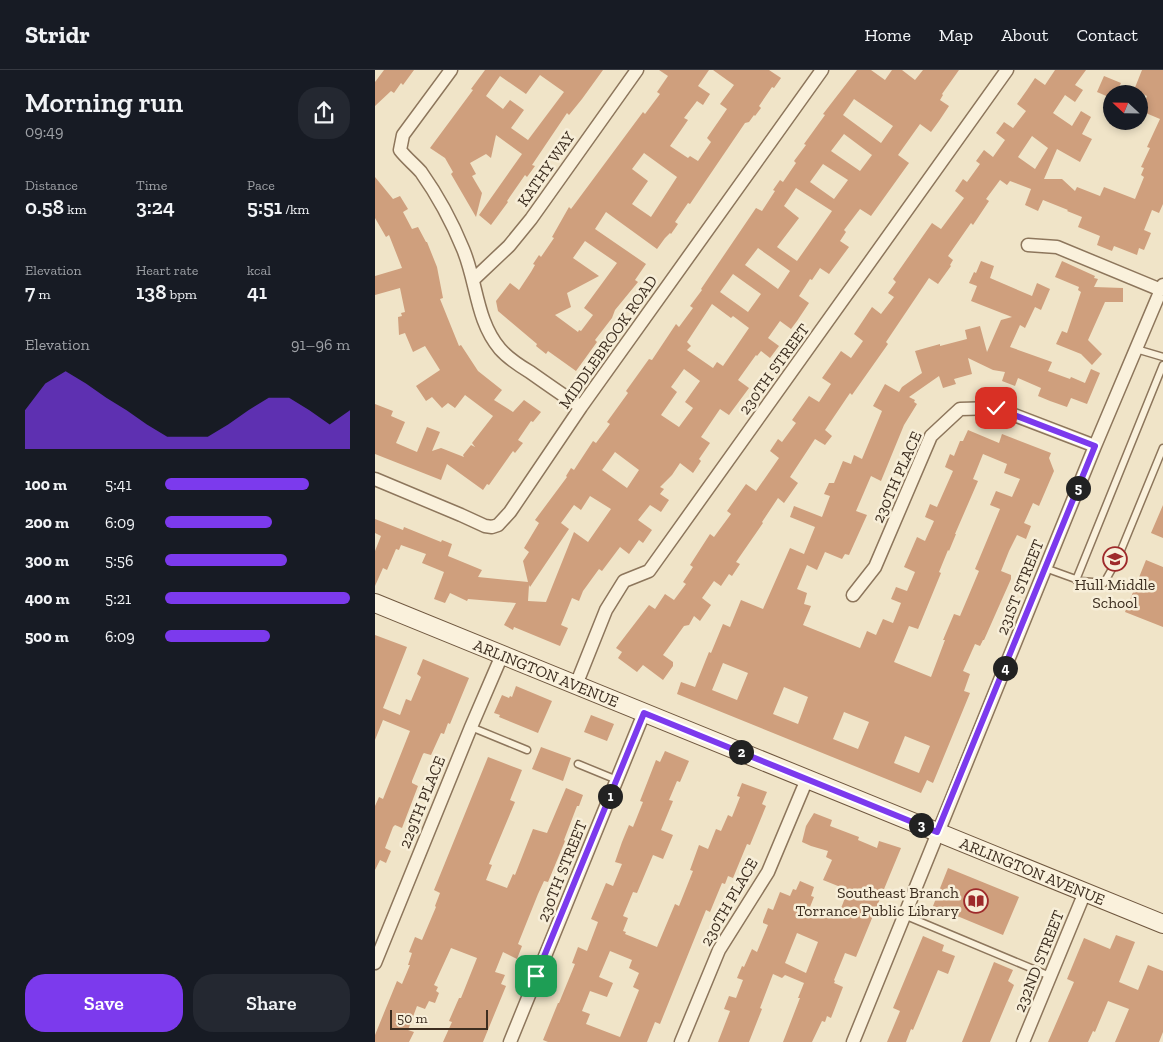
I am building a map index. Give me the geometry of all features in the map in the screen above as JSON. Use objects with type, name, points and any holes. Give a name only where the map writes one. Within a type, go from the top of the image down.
[{"type":"main road","name":"ARLINGTON AVENUE","points":[[375,603],[1163,924]]},
{"type":"street","points":[[451,70],[403,136],[400,150],[419,170],[452,223],[464,251],[481,316],[501,350],[581,407]]},
{"type":"street","name":"KATHY WAY","points":[[473,280],[509,246],[531,219],[637,70]]},
{"type":"street","name":"MIDDLEBROOK ROAD","points":[[375,479],[461,515],[473,522],[492,527],[498,525],[510,512],[581,407],[822,70]]},
{"type":"street","name":"230TH STREET","points":[[576,685],[606,610],[624,581],[649,570],[1007,70]]},
{"type":"street","points":[[1028,245],[1057,247],[1162,287]]},
{"type":"street","name":"231ST STREET","points":[[853,1042],[1045,568],[1162,287]]},
{"type":"street","name":"230TH PLACE","points":[[853,595],[875,567],[931,436],[960,409],[996,408],[1095,446]]},
{"type":"street","name":"229TH PLACE","points":[[375,963],[471,726],[502,655]]},
{"type":"street","name":"230TH STREET","points":[[509,1042],[644,713]]},
{"type":"street","name":"230TH PLACE","points":[[681,1042],[719,950],[768,872],[807,779]]},
{"type":"street","name":"232ND STREET","points":[[1023,1042],[1085,892]]},
{"type":"lane","points":[[1136,349],[1163,357]]},
{"type":"lane","points":[[1076,580],[1163,365]]},
{"type":"lane","points":[[1045,568],[1076,580],[1104,583],[1117,560],[1163,448]]},
{"type":"lane","points":[[471,726],[527,750]]},
{"type":"lane","points":[[578,764],[617,780]]},
{"type":"lane","points":[[904,915],[1050,976]]},
{"type":"building","points":[[384,70],[414,70],[403,85],[401,83],[394,93],[391,91],[375,106],[375,82]]},
{"type":"building","points":[[485,70],[603,70],[569,115],[567,113],[532,165],[535,166],[527,177],[525,175],[491,225],[479,215],[522,154],[496,135],[491,158],[486,154],[470,163],[476,174],[472,176],[482,193],[476,217],[451,174],[453,172],[445,158],[430,148],[473,90],[471,89]],"holes":[[[540,75],[564,92],[528,140],[511,128],[524,110],[510,100],[503,109],[486,96],[500,76],[526,94]]]},
{"type":"building","points":[[659,70],[709,70],[698,86],[710,94],[703,105],[697,101],[684,118],[688,120],[670,146],[688,158],[690,156],[698,161],[711,142],[707,138],[727,109],[720,104],[734,85],[713,70],[769,70],[781,78],[774,88],[772,87],[759,106],[761,108],[755,116],[745,123],[690,204],[688,203],[675,222],[678,224],[657,249],[606,212],[595,229],[646,264],[635,280],[638,282],[615,310],[612,318],[595,340],[597,342],[576,371],[548,351],[546,354],[536,346],[537,344],[498,311],[496,301],[510,283],[519,290],[539,255],[541,257],[554,238],[552,237],[569,207],[571,209],[643,112],[645,114],[660,94],[657,92],[668,76]],"holes":[[[644,153],[677,177],[651,217],[632,204],[648,181],[632,169]],[[585,241],[617,263],[584,308],[593,315],[581,331],[579,330],[578,332],[555,315],[571,307],[567,293],[599,276],[573,258]]]},
{"type":"building","points":[[857,70],[871,70],[885,80],[892,70],[902,70],[915,80],[923,70],[959,70],[942,94],[940,100],[949,106],[939,121],[931,132],[920,124],[898,155],[909,163],[871,216],[860,209],[844,230],[846,232],[840,241],[849,247],[829,274],[820,268],[799,296],[809,303],[797,321],[791,329],[780,321],[768,338],[779,346],[770,358],[761,351],[756,355],[738,380],[749,388],[729,415],[720,409],[701,437],[710,443],[699,459],[701,461],[693,473],[680,463],[672,475],[660,487],[664,489],[660,494],[669,500],[661,512],[650,505],[638,520],[652,530],[643,543],[639,540],[629,554],[620,547],[602,571],[599,569],[583,591],[579,601],[572,598],[561,625],[568,628],[560,646],[514,627],[513,630],[504,625],[516,603],[468,599],[467,601],[450,593],[445,603],[434,599],[444,572],[422,563],[426,554],[401,545],[399,550],[396,549],[387,570],[383,568],[375,586],[375,551],[381,536],[375,533],[375,519],[403,530],[404,527],[441,542],[442,540],[452,544],[448,556],[482,570],[478,577],[528,582],[523,561],[529,552],[524,548],[539,523],[535,520],[567,477],[571,468],[574,470],[593,441],[596,443],[610,424],[607,422],[649,359],[652,360],[676,324],[679,327],[693,308],[690,306],[756,208],[762,211],[780,180],[783,182],[796,163],[794,161],[806,145],[804,144],[825,115],[823,114]],"holes":[[[854,99],[893,126],[881,143],[843,115]],[[844,134],[872,155],[860,171],[831,151]],[[823,164],[848,180],[834,199],[810,182]],[[796,188],[832,211],[797,261],[777,247],[799,218],[784,206]],[[758,248],[790,271],[778,289],[745,265]],[[733,274],[761,294],[748,312],[720,292]],[[712,304],[749,328],[723,366],[717,362],[713,368],[687,350],[691,346],[687,342]],[[684,369],[700,381],[685,402],[693,408],[679,427],[661,415],[677,392],[671,387]],[[615,452],[639,470],[627,488],[602,470]],[[590,496],[611,509],[588,542],[574,532],[546,602],[528,601],[529,585],[530,587],[569,529],[561,523],[574,505],[581,510]]]},
{"type":"building","points":[[1055,70],[1086,70],[1075,85],[1083,90],[1075,102],[1065,95],[1053,113],[1072,126],[1081,111],[1091,117],[1082,134],[1092,139],[1080,162],[1057,149],[1044,179],[1062,179],[1075,191],[1077,187],[1100,196],[1104,187],[1135,199],[1144,177],[1141,175],[1144,168],[1141,167],[1150,148],[1147,147],[1160,119],[1148,114],[1148,85],[1136,85],[1142,70],[1163,70],[1163,204],[1159,213],[1152,210],[1144,230],[1151,233],[1144,250],[1139,248],[1137,255],[1114,246],[1112,251],[1097,245],[1100,236],[1078,227],[1082,217],[1043,200],[1038,211],[1025,205],[1031,189],[1010,181],[1007,185],[1000,180],[986,199],[989,201],[973,225],[971,223],[948,256],[953,260],[951,266],[938,284],[929,278],[886,342],[888,344],[852,395],[850,393],[825,430],[832,436],[825,445],[815,439],[790,477],[798,483],[784,503],[778,498],[736,562],[740,564],[732,576],[729,574],[721,586],[714,581],[702,598],[711,605],[700,621],[694,616],[689,625],[684,626],[663,655],[673,662],[673,666],[663,680],[643,665],[637,672],[618,658],[622,652],[616,648],[649,605],[655,609],[665,594],[674,600],[686,584],[683,582],[693,567],[690,565],[710,534],[714,537],[731,514],[727,511],[746,484],[756,491],[779,458],[770,451],[778,439],[782,442],[796,423],[792,420],[809,396],[819,402],[831,384],[822,378],[841,351],[851,358],[863,341],[854,334],[872,307],[881,314],[894,297],[888,293],[896,282],[893,279],[932,223],[941,229],[964,198],[955,191],[963,179],[967,182],[980,164],[976,161],[984,150],[993,157],[1005,140],[996,133],[1004,122],[1013,128],[1026,111],[1017,104],[1035,78],[1045,85]],"holes":[[[1032,136],[1048,148],[1035,169],[1018,157]]]},
{"type":"building","points":[[1104,76],[1121,83],[1120,85],[1103,85],[1103,95],[1097,92]]},
{"type":"building","points":[[375,177],[393,199],[400,196],[408,209],[403,212],[412,229],[418,227],[427,242],[437,267],[443,298],[440,299],[459,346],[461,345],[478,371],[502,390],[494,400],[513,412],[524,400],[541,412],[533,422],[531,421],[518,440],[523,443],[515,453],[513,451],[489,485],[487,484],[483,490],[447,464],[441,480],[375,454],[375,404],[393,411],[391,416],[405,422],[396,443],[417,452],[427,427],[440,432],[432,451],[441,448],[464,457],[463,455],[471,445],[475,447],[472,443],[493,416],[465,395],[455,408],[448,403],[442,408],[432,397],[426,401],[416,386],[440,370],[425,346],[413,352],[405,333],[399,335],[398,317],[402,316],[401,313],[405,312],[400,288],[375,295],[375,276],[402,268],[389,235],[386,237],[375,218]]},
{"type":"building","points":[[981,261],[994,266],[990,278],[1032,296],[1037,283],[1050,289],[1041,310],[1035,307],[1025,328],[1020,325],[1010,347],[1052,362],[1048,371],[1070,379],[1071,377],[1085,383],[1091,369],[1100,373],[1087,404],[1071,398],[1067,407],[1050,401],[1038,396],[1041,388],[1018,378],[1015,386],[1002,381],[1005,372],[993,370],[968,358],[972,374],[954,379],[956,384],[943,388],[939,376],[909,397],[915,400],[914,402],[917,404],[904,425],[881,481],[871,476],[856,511],[867,515],[849,555],[845,554],[842,559],[825,552],[817,570],[807,565],[797,589],[807,593],[804,604],[811,606],[803,625],[860,648],[867,631],[876,635],[883,619],[893,623],[901,603],[891,599],[896,587],[907,591],[915,572],[904,567],[917,537],[925,541],[934,521],[925,517],[930,504],[937,507],[953,471],[945,467],[950,454],[954,456],[960,441],[963,441],[968,430],[999,443],[1002,434],[1051,453],[1049,458],[1054,471],[1039,506],[1033,503],[1024,523],[1031,526],[1026,539],[1017,535],[1001,571],[1011,575],[1011,579],[984,640],[980,646],[975,644],[963,671],[970,674],[964,691],[970,693],[933,783],[927,780],[921,793],[677,694],[681,682],[695,687],[723,624],[730,627],[741,600],[763,609],[790,548],[804,554],[815,527],[790,517],[794,506],[822,517],[830,496],[824,494],[829,483],[834,483],[843,461],[851,464],[854,455],[862,459],[882,411],[873,406],[885,384],[899,392],[902,387],[922,373],[915,351],[967,339],[965,330],[980,326],[987,352],[1001,320],[1012,317],[971,301],[977,286],[969,283],[974,272],[976,273]],"holes":[[[983,454],[1007,464],[1004,473],[1020,479],[1012,497],[996,491],[990,505],[1000,509],[975,569],[979,571],[960,616],[954,614],[931,677],[894,662],[909,626],[918,629],[941,573],[939,572],[978,481],[973,479]],[[723,663],[748,673],[737,700],[712,690]],[[784,687],[808,697],[798,724],[773,714]],[[844,712],[869,722],[858,749],[833,739]],[[905,736],[930,746],[919,773],[894,763]]]},
{"type":"building","points":[[1062,261],[1095,276],[1094,278],[1098,279],[1094,287],[1123,288],[1123,302],[1105,302],[1088,340],[1102,354],[1092,365],[1081,354],[1056,344],[1062,331],[1067,333],[1081,292],[1078,290],[1079,287],[1055,277]]},
{"type":"building","points":[[1163,505],[1163,538],[1151,533]]},
{"type":"building","points":[[1146,560],[1163,567],[1163,627],[1125,612]]},
{"type":"building","points":[[375,635],[407,647],[383,708],[400,715],[406,699],[411,701],[421,677],[417,674],[423,659],[469,678],[444,734],[441,733],[431,755],[423,754],[412,781],[412,783],[418,786],[402,828],[395,825],[393,827],[385,848],[391,851],[386,863],[380,860],[375,870],[375,806],[379,797],[383,799],[410,731],[383,720],[375,740]]},
{"type":"building","points":[[516,686],[552,701],[538,733],[499,717],[500,715],[494,713],[502,695],[509,698],[510,696],[512,697]]},
{"type":"building","points":[[591,715],[614,724],[607,741],[584,732]]},
{"type":"building","points":[[541,747],[571,758],[563,781],[532,769]]},
{"type":"building","points":[[665,751],[689,761],[680,782],[677,781],[669,800],[673,801],[661,830],[673,835],[663,859],[653,855],[637,893],[633,892],[623,916],[628,918],[623,931],[626,932],[625,934],[657,947],[675,904],[679,906],[693,871],[690,870],[699,845],[708,849],[716,829],[721,831],[728,815],[732,817],[740,797],[737,796],[742,783],[767,792],[762,804],[766,806],[750,845],[747,844],[733,878],[728,876],[725,884],[722,883],[710,912],[706,910],[660,1024],[655,1022],[647,1042],[548,1042],[543,1040],[575,964],[572,963],[578,947],[587,951],[598,922],[591,919],[606,883],[613,886],[622,864],[615,862],[622,842],[629,825],[633,827],[643,802],[640,801],[656,760],[660,762]],"holes":[[[610,951],[632,960],[629,968],[639,973],[633,987],[639,990],[620,1037],[586,1024],[590,1014],[582,1011],[590,991],[607,997],[613,983],[599,977]]]},
{"type":"building","points":[[488,757],[522,770],[510,800],[515,802],[489,864],[492,865],[486,880],[507,888],[513,874],[515,875],[533,829],[547,833],[566,788],[583,795],[579,806],[577,806],[548,882],[544,881],[538,894],[518,944],[522,946],[517,959],[503,952],[495,972],[505,975],[501,984],[506,986],[483,1042],[443,1042],[452,1022],[449,1021],[459,998],[461,998],[477,958],[451,948],[434,985],[438,987],[436,991],[439,993],[435,1003],[429,1001],[425,1009],[417,1006],[408,1030],[414,1032],[409,1042],[375,1042],[375,1035],[397,981],[402,984],[410,965],[408,965],[412,953],[409,952],[415,937],[422,940],[436,907],[440,893],[434,890]]},
{"type":"building","points":[[814,813],[832,820],[830,826],[859,837],[858,840],[877,848],[879,841],[901,848],[856,957],[845,953],[834,980],[834,983],[843,987],[831,1018],[827,1016],[825,1022],[822,1021],[812,1042],[783,1042],[804,983],[785,975],[782,978],[773,974],[749,1042],[718,1042],[730,1011],[724,1009],[729,996],[736,998],[743,980],[737,978],[752,949],[757,952],[768,925],[763,923],[763,921],[768,908],[773,910],[780,892],[790,896],[793,889],[796,890],[800,881],[814,887],[811,896],[814,897],[810,907],[836,917],[838,910],[840,911],[848,890],[823,880],[832,860],[826,857],[828,851],[802,842],[806,826]],"holes":[[[797,933],[818,942],[806,973],[785,963]]]},
{"type":"building","name":"Southeast Branch Torrance Public Library","points":[[948,868],[1019,897],[1003,935],[933,906]]},
{"type":"building","points":[[1116,935],[1135,942],[1119,982],[1138,990],[1148,965],[1163,971],[1163,1032],[1159,1042],[1115,1042],[1129,1009],[1108,1001],[1095,1032],[1093,1031],[1088,1042],[1048,1042],[1074,982],[1067,979],[1084,938],[1110,949]]},
{"type":"building","points":[[923,936],[944,945],[942,951],[955,956],[948,974],[938,970],[913,1030],[911,1029],[906,1042],[887,1042],[900,1011],[893,1008]]},
{"type":"building","points":[[994,962],[1013,970],[1008,981],[1014,985],[990,1042],[962,1042]]},
{"type":"place","name":"Hull Middle School","points":[[1115,559]]},
{"type":"place","name":"Southeast Branch Torrance Public Library","points":[[976,901]]},
{"type":"route","points":[[536,976],[644,713],[937,832],[1095,446],[996,408]]}]
